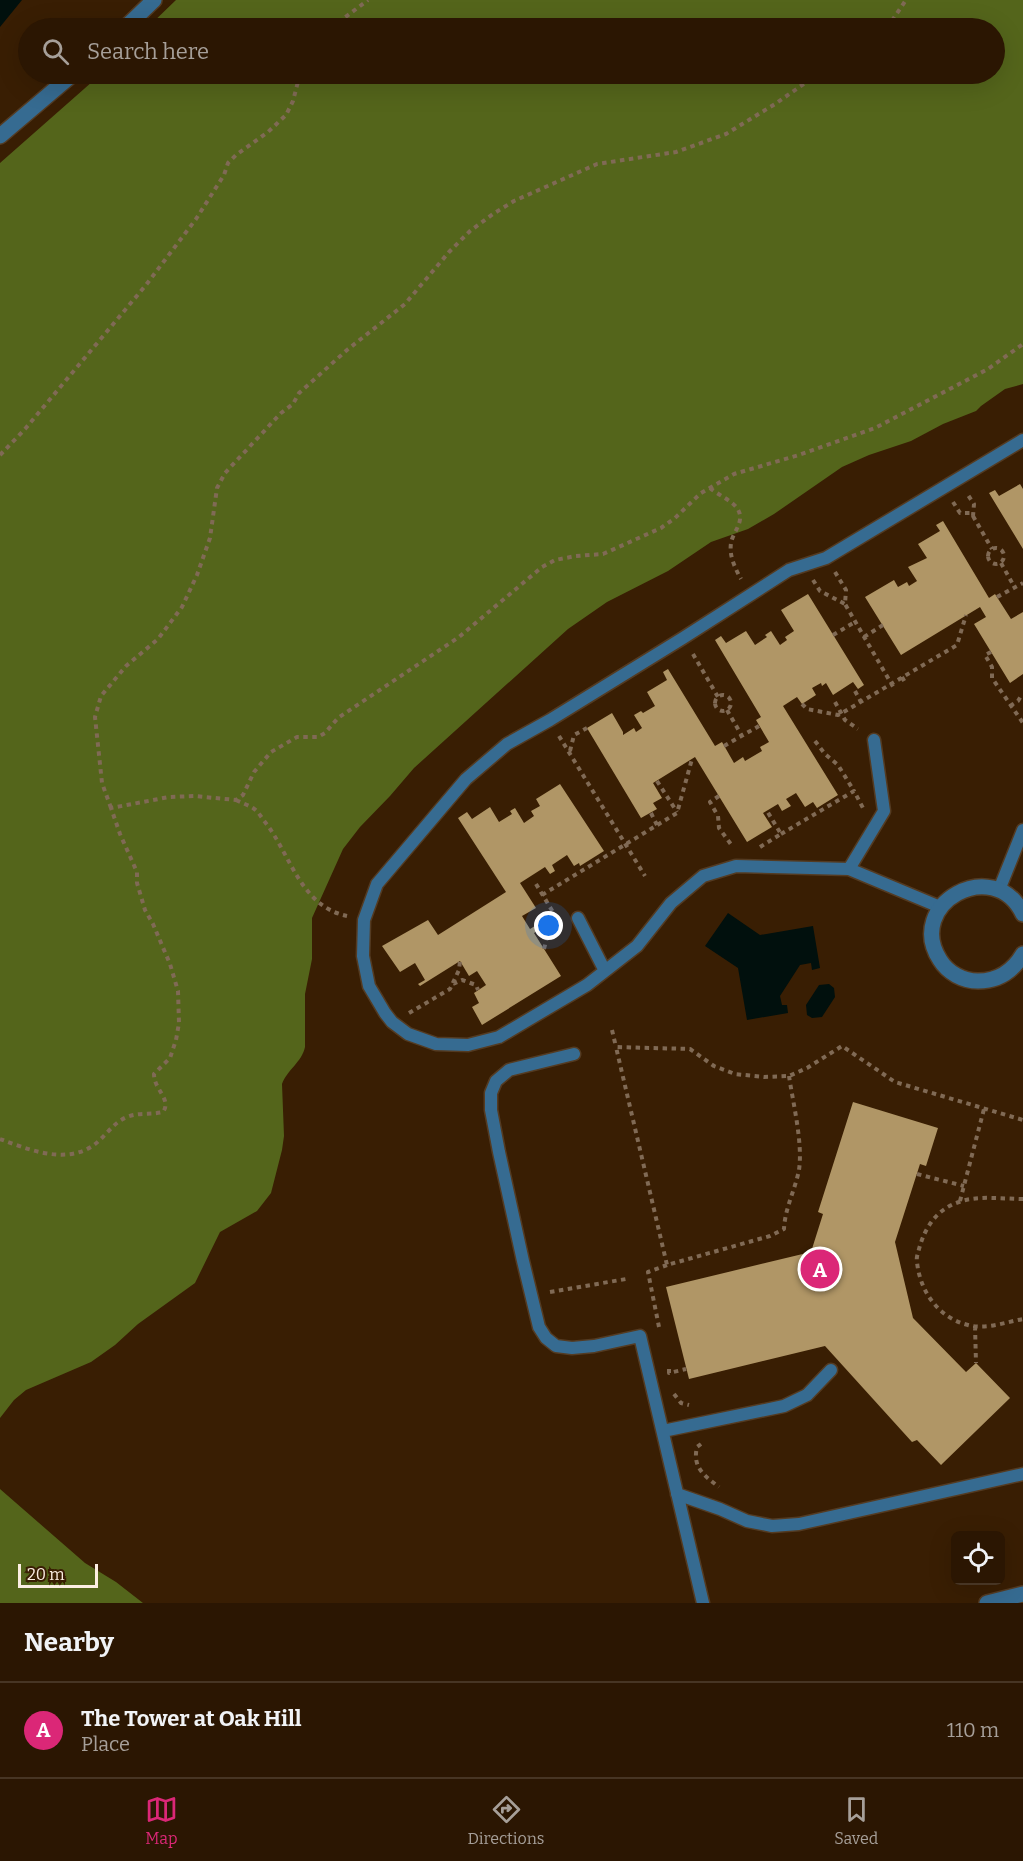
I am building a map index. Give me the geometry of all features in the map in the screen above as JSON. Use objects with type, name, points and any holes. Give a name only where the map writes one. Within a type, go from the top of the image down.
[{"type":"street","points":[[135,18],[154,0]]},
{"type":"street","points":[[1,133],[61,84]]},
{"type":"street","points":[[1022,961],[1010,971],[988,981],[975,982],[952,973],[943,965],[936,954],[932,931],[934,918],[940,907],[947,899],[966,888],[977,886],[999,890],[1016,902],[1023,914]]},
{"type":"street","points":[[987,1603],[1023,1594]]},
{"type":"lane","points":[[940,907],[849,869],[742,862],[703,876],[671,903],[637,946],[587,985],[499,1037],[468,1045],[436,1044],[408,1034],[392,1022],[369,986],[363,956],[364,920],[377,884],[466,779],[507,744],[683,638],[789,570],[826,558],[1023,440]]},
{"type":"lane","points":[[849,869],[884,811],[873,740]]},
{"type":"lane","points":[[999,890],[1023,830]]},
{"type":"lane","points":[[578,918],[605,970]]},
{"type":"lane","points":[[574,1054],[509,1070],[495,1081],[491,1093],[491,1110],[523,1261],[539,1327],[546,1338],[556,1346],[572,1348],[594,1346],[640,1336],[703,1603]]},
{"type":"lane","points":[[663,1431],[784,1406],[807,1395],[831,1370]]},
{"type":"lane","points":[[677,1494],[747,1521],[772,1526],[799,1524],[1023,1474]]},
{"type":"path","points":[[344,18],[368,0]]},
{"type":"path","points":[[894,18],[906,0]]},
{"type":"path","points":[[0,455],[25,429],[146,285],[196,219],[224,175],[228,163],[286,115],[294,101],[298,84]]},
{"type":"path","points":[[0,1139],[25,1149],[49,1154],[77,1152],[91,1147],[115,1124],[126,1117],[142,1113],[154,1115],[164,1113],[166,1108],[166,1101],[154,1083],[154,1074],[170,1058],[176,1040],[179,1023],[178,991],[170,964],[145,910],[137,883],[137,872],[102,783],[95,717],[101,696],[126,666],[158,639],[182,607],[210,538],[217,488],[225,472],[281,413],[293,404],[299,393],[346,350],[405,304],[449,252],[470,231],[493,214],[514,201],[597,164],[676,152],[726,134],[804,84]]},
{"type":"path","points":[[236,800],[243,795],[254,772],[270,752],[297,737],[318,737],[325,733],[338,718],[459,637],[542,567],[555,560],[603,554],[661,528],[701,493],[734,474],[875,428],[988,369],[1023,344]]},
{"type":"path","points":[[710,488],[738,510],[740,521],[731,540],[731,552],[735,567],[750,595]]},
{"type":"path","points":[[972,516],[992,549]]},
{"type":"path","points":[[992,549],[997,548],[1002,551],[1004,559],[1001,563]]},
{"type":"path","points":[[992,549],[988,556],[991,563],[1001,563]]},
{"type":"path","points":[[826,558],[846,590],[845,604],[895,690]]},
{"type":"path","points":[[1001,563],[1015,588]]},
{"type":"path","points":[[805,565],[820,591],[845,604]]},
{"type":"path","points":[[997,597],[1023,583]]},
{"type":"path","points":[[802,704],[807,709],[838,715],[842,713],[957,645],[966,615]]},
{"type":"path","points":[[833,635],[855,622]]},
{"type":"path","points":[[864,637],[883,625]]},
{"type":"path","points":[[683,638],[718,697],[717,708],[727,710]]},
{"type":"path","points":[[991,652],[985,655],[992,667],[992,678],[1023,723]]},
{"type":"path","points":[[902,677],[906,684]]},
{"type":"path","points":[[855,692],[861,702]]},
{"type":"path","points":[[718,697],[726,696],[730,699],[731,705],[727,710]]},
{"type":"path","points":[[1010,705],[1018,701],[1021,696]]},
{"type":"path","points":[[835,702],[846,720],[873,740]]},
{"type":"path","points":[[727,710],[742,736]]},
{"type":"path","points":[[550,720],[645,876]]},
{"type":"path","points":[[724,746],[759,726]]},
{"type":"path","points":[[570,752],[574,735],[587,728]]},
{"type":"path","points":[[815,741],[838,765],[873,828]]},
{"type":"path","points":[[542,895],[677,813],[692,759]]},
{"type":"path","points":[[657,781],[677,813]]},
{"type":"path","points":[[719,796],[710,802],[718,816],[720,828],[736,851],[741,854],[742,862],[781,834],[854,791]]},
{"type":"path","points":[[111,808],[169,797],[194,796],[236,800],[255,809],[273,832],[293,870],[316,902],[334,913],[364,920]]},
{"type":"path","points":[[767,811],[781,834]]},
{"type":"path","points":[[651,813],[657,825]]},
{"type":"path","points":[[536,884],[566,931]]},
{"type":"path","points":[[544,949],[553,912]]},
{"type":"path","points":[[392,1022],[450,988],[459,970],[460,961]]},
{"type":"path","points":[[452,985],[462,980],[476,985],[478,990]]},
{"type":"path","points":[[612,1030],[668,1264]]},
{"type":"path","points":[[616,1047],[690,1049],[714,1066],[735,1074],[764,1077],[789,1076],[807,1068],[842,1046],[896,1082],[1023,1120]]},
{"type":"path","points":[[659,1331],[648,1272],[668,1264],[770,1236],[784,1229],[785,1213],[799,1171],[800,1155],[789,1076]]},
{"type":"path","points":[[960,1201],[984,1108]]},
{"type":"path","points":[[917,1174],[964,1186]]},
{"type":"path","points":[[1023,1199],[960,1201],[935,1216],[923,1235],[916,1261],[928,1298],[946,1317],[969,1326],[986,1326],[1023,1319]]},
{"type":"path","points":[[549,1292],[626,1279]]},
{"type":"path","points":[[975,1326],[976,1363]]},
{"type":"path","points":[[667,1362],[671,1382]]},
{"type":"path","points":[[669,1373],[686,1369]]},
{"type":"path","points":[[672,1391],[681,1403],[694,1407]]},
{"type":"path","points":[[706,1440],[696,1447],[694,1457],[702,1474],[726,1492]]},
{"type":"green space","points":[[176,0],[1023,0],[1023,384],[1005,389],[976,411],[943,424],[911,441],[842,467],[748,529],[711,542],[668,571],[607,602],[568,629],[414,768],[343,849],[312,918],[312,959],[305,994],[305,1047],[301,1057],[282,1084],[284,1136],[271,1193],[257,1211],[220,1232],[195,1283],[138,1324],[115,1345],[91,1362],[26,1390],[14,1400],[0,1418],[0,163],[90,84],[1005,84],[1005,18],[157,18]]},
{"type":"green space","points":[[0,1489],[85,1563],[116,1582],[143,1603],[0,1603]]},
{"type":"shaded area","points":[[0,0],[22,0],[0,27]]},
{"type":"shaded area","points":[[728,913],[760,935],[813,926],[820,968],[812,970],[811,963],[800,965],[780,996],[782,1005],[787,1005],[788,1013],[747,1020],[738,968],[705,946]]},
{"type":"shaded area","points":[[829,984],[834,988],[835,997],[822,1017],[812,1018],[807,1015],[806,1005],[819,985]]},
{"type":"building","points":[[1020,484],[1023,489],[1023,549],[989,493],[995,490],[999,496]]},
{"type":"building","points":[[943,521],[989,598],[995,594],[1011,619],[1023,612],[1023,674],[1010,683],[974,624],[986,617],[980,607],[901,655],[865,597],[894,580],[898,587],[907,582],[909,586],[917,581],[908,567],[927,558],[918,544],[940,531],[936,525]]},
{"type":"building","points":[[808,594],[864,685],[858,689],[853,682],[833,695],[826,683],[822,686],[821,683],[812,688],[816,695],[802,704],[797,697],[783,706],[838,795],[817,808],[813,802],[805,807],[796,793],[786,799],[791,806],[782,811],[778,804],[763,813],[772,827],[747,842],[695,757],[653,783],[662,798],[653,803],[657,809],[641,818],[587,728],[612,713],[623,735],[634,728],[636,732],[642,728],[634,715],[655,706],[647,692],[667,680],[663,672],[668,669],[715,746],[722,742],[734,763],[743,757],[745,761],[762,751],[760,747],[769,742],[756,720],[761,717],[715,640],[721,636],[726,643],[746,631],[755,645],[767,637],[765,635],[771,631],[780,645],[787,640],[785,637],[794,631],[781,610]]},
{"type":"building","points":[[560,784],[604,851],[580,866],[579,863],[574,866],[567,855],[552,865],[555,871],[550,874],[545,867],[520,883],[536,908],[522,916],[530,929],[538,924],[541,929],[534,933],[561,976],[482,1025],[472,1007],[479,1003],[474,993],[486,985],[477,971],[469,976],[460,961],[420,986],[418,984],[425,980],[415,963],[400,972],[382,946],[428,920],[438,935],[506,892],[458,818],[467,812],[472,819],[490,807],[499,822],[512,814],[510,811],[515,808],[524,823],[534,816],[531,811],[540,806],[536,799]]},
{"type":"building","points":[[853,1102],[938,1128],[926,1166],[920,1164],[895,1242],[913,1318],[966,1372],[976,1363],[1010,1398],[941,1465],[917,1440],[912,1442],[825,1346],[689,1379],[666,1287],[811,1252],[823,1214],[818,1212]]},
{"type":"place","name":"The Tower at Oak Hill","points":[[820,1269]]}]
